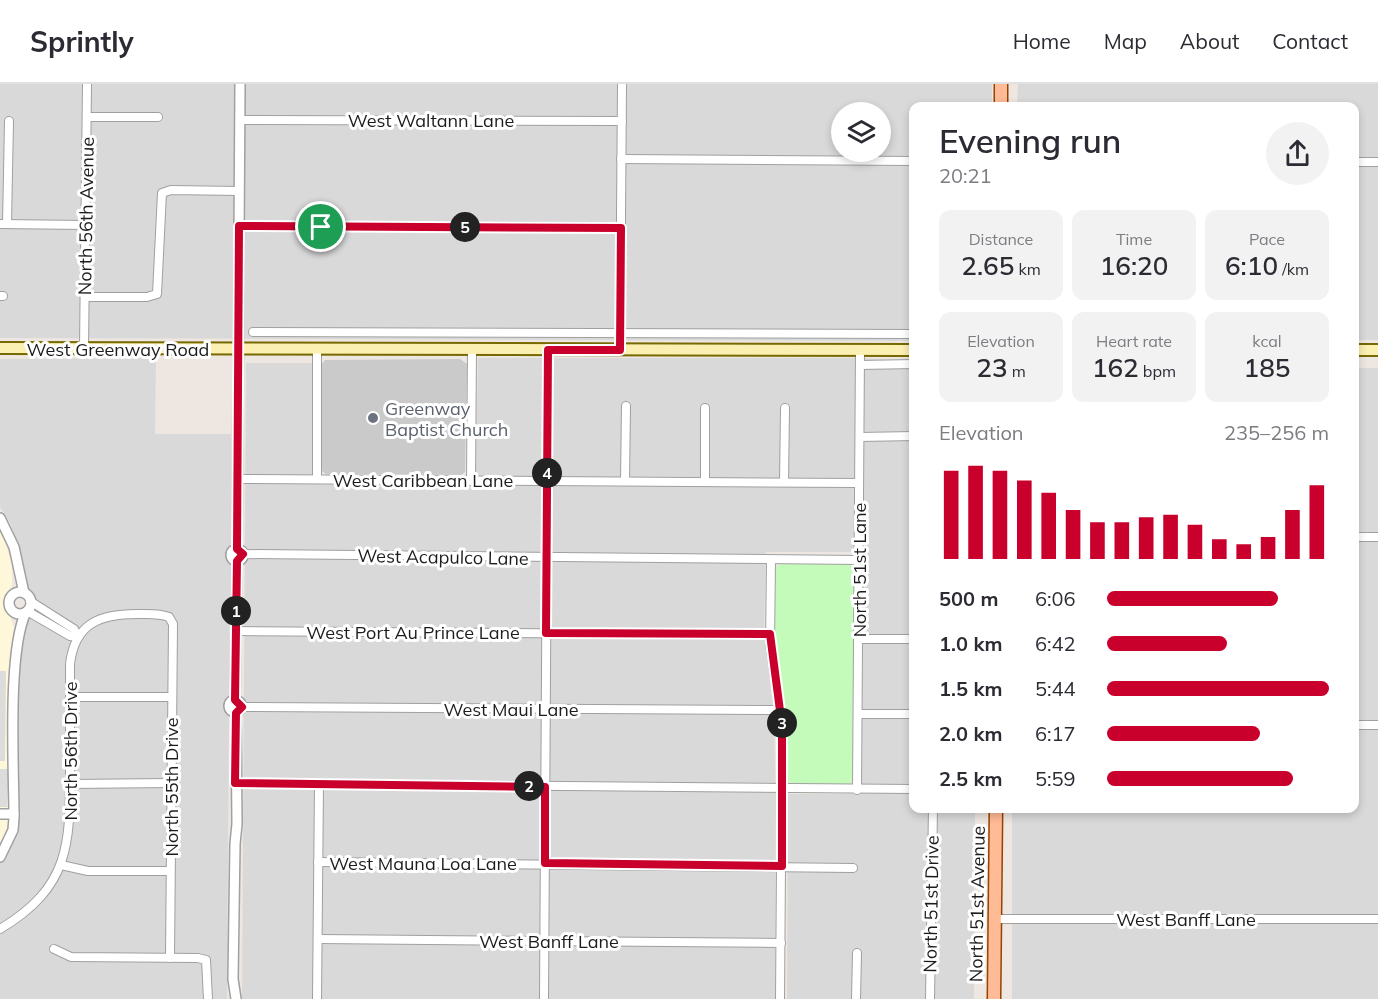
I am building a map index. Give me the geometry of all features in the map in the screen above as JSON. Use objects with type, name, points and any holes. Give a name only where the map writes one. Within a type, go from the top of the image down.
[{"type":"main road","points":[[1001,84],[1001,102]]},
{"type":"main road","name":"West Greenway Road","points":[[0,348],[909,350]]},
{"type":"main road","points":[[1359,350],[1378,350]]},
{"type":"main road","name":"North 51st Avenue","points":[[994,999],[996,813]]},
{"type":"street","name":"North 56th Avenue","points":[[84,349],[87,84]]},
{"type":"street","points":[[231,999],[235,844],[231,824],[238,707],[236,631],[239,555],[240,84]]},
{"type":"street","points":[[620,350],[622,84]]},
{"type":"street","points":[[87,117],[158,117]]},
{"type":"street","name":"West Waltann Lane","points":[[240,120],[622,121]]},
{"type":"street","points":[[9,121],[4,224],[86,225]]},
{"type":"street","points":[[621,159],[909,161]]},
{"type":"street","points":[[1359,162],[1378,162]]},
{"type":"street","points":[[85,297],[157,294],[162,192],[239,191]]},
{"type":"street","points":[[239,226],[621,228]]},
{"type":"street","points":[[253,332],[909,334]]},
{"type":"street","points":[[416,333],[416,349]]},
{"type":"street","points":[[819,334],[819,350]]},
{"type":"street","points":[[317,349],[317,480]]},
{"type":"street","points":[[471,481],[472,350]]},
{"type":"street","points":[[544,999],[548,350]]},
{"type":"street","name":"North 51st Lane","points":[[857,790],[860,350]]},
{"type":"street","points":[[860,365],[909,364]]},
{"type":"street","points":[[624,481],[626,406]]},
{"type":"street","points":[[705,408],[705,482]]},
{"type":"street","points":[[784,482],[785,408]]},
{"type":"street","points":[[860,437],[909,436]]},
{"type":"street","name":"West Caribbean Lane","points":[[238,479],[859,483]]},
{"type":"street","points":[[0,518],[14,547],[27,612],[18,636]]},
{"type":"street","points":[[1359,537],[1378,537]]},
{"type":"street","name":"West Acapulco Lane","points":[[239,555],[859,560]]},
{"type":"street","points":[[771,560],[770,634],[781,710],[780,999]]},
{"type":"street","points":[[0,857],[13,830],[14,814],[18,636],[9,602],[23,596]]},
{"type":"street","points":[[23,596],[55,622]]},
{"type":"street","points":[[12,611],[19,614],[27,612],[74,629],[78,638]]},
{"type":"street","name":"North 55th Drive","points":[[78,638],[98,619],[111,614],[161,614],[169,617],[173,624],[170,958]]},
{"type":"street","name":"West Port Au Prince Lane","points":[[236,631],[770,634]]},
{"type":"street","name":"North 56th Drive","points":[[61,865],[69,832],[72,651],[78,638]]},
{"type":"street","points":[[858,639],[909,639]]},
{"type":"street","points":[[70,697],[171,698]]},
{"type":"street","name":"West Maui Lane","points":[[238,707],[781,710]]},
{"type":"street","points":[[858,714],[909,714]]},
{"type":"street","points":[[1359,725],[1378,725]]},
{"type":"street","points":[[70,784],[170,783]]},
{"type":"street","points":[[235,783],[909,789]]},
{"type":"street","points":[[317,999],[319,784]]},
{"type":"street","name":"North 51st Drive","points":[[930,999],[933,813]]},
{"type":"street","points":[[0,814],[14,814]]},
{"type":"street","name":"West Mauna Loa Lane","points":[[318,862],[853,867]]},
{"type":"street","points":[[0,929],[38,901],[61,865],[88,871],[170,871]]},
{"type":"street","name":"West Banff Lane","points":[[995,919],[1378,919]]},
{"type":"street","name":"West Banff Lane","points":[[318,939],[781,942]]},
{"type":"street","points":[[54,949],[71,957],[206,960],[208,999]]},
{"type":"street","points":[[856,999],[857,953]]},
{"type":"street","points":[[233,979],[236,999]]},
{"type":"shaded area","points":[[0,84],[992,84],[992,102],[909,102],[909,341],[0,338]]},
{"type":"shaded area","points":[[1018,84],[1378,84],[1378,340],[1359,340],[1359,102],[1017,102]]},
{"type":"shaded area","points":[[156,358],[155,434],[231,434],[233,537],[227,555],[231,563],[229,659],[232,686],[226,708],[229,720],[227,999],[0,999],[0,860],[14,836],[18,813],[17,705],[21,638],[25,619],[25,585],[11,525],[0,507],[0,359]]},
{"type":"shaded area","points":[[478,358],[856,358],[909,361],[909,813],[975,813],[974,999],[787,999],[788,794],[857,794],[858,552],[766,552],[764,630],[773,695],[776,796],[775,999],[242,999],[246,363],[312,363],[312,484],[475,486]]},
{"type":"shaded area","points":[[460,359],[467,364],[465,472],[461,475],[326,474],[322,471],[322,364],[325,360]]},
{"type":"shaded area","points":[[1359,368],[1378,368],[1378,999],[1012,999],[1012,813],[1359,813]]},
{"type":"shaded area","points":[[0,528],[12,563],[12,587],[6,602],[14,628],[9,820],[0,849]]},
{"type":"shaded area","points":[[0,671],[6,671],[5,761],[0,761]]},
{"type":"shaded area","points":[[0,769],[7,769],[9,772],[7,807],[0,807]]},
{"type":"green space","points":[[782,563],[850,564],[854,568],[852,779],[850,784],[793,784],[788,781],[785,710],[774,637],[776,567]]},
{"type":"place","name":"Greenway Baptist Church","points":[[373,418]]},
{"type":"route","points":[[239,226],[321,227],[621,228],[620,350],[548,350],[546,633],[770,634],[771,657],[777,680],[782,726],[782,866],[545,863],[545,787],[235,783],[236,713],[242,707],[240,702],[235,700],[237,561],[243,557],[242,551],[237,549],[239,226]]}]
